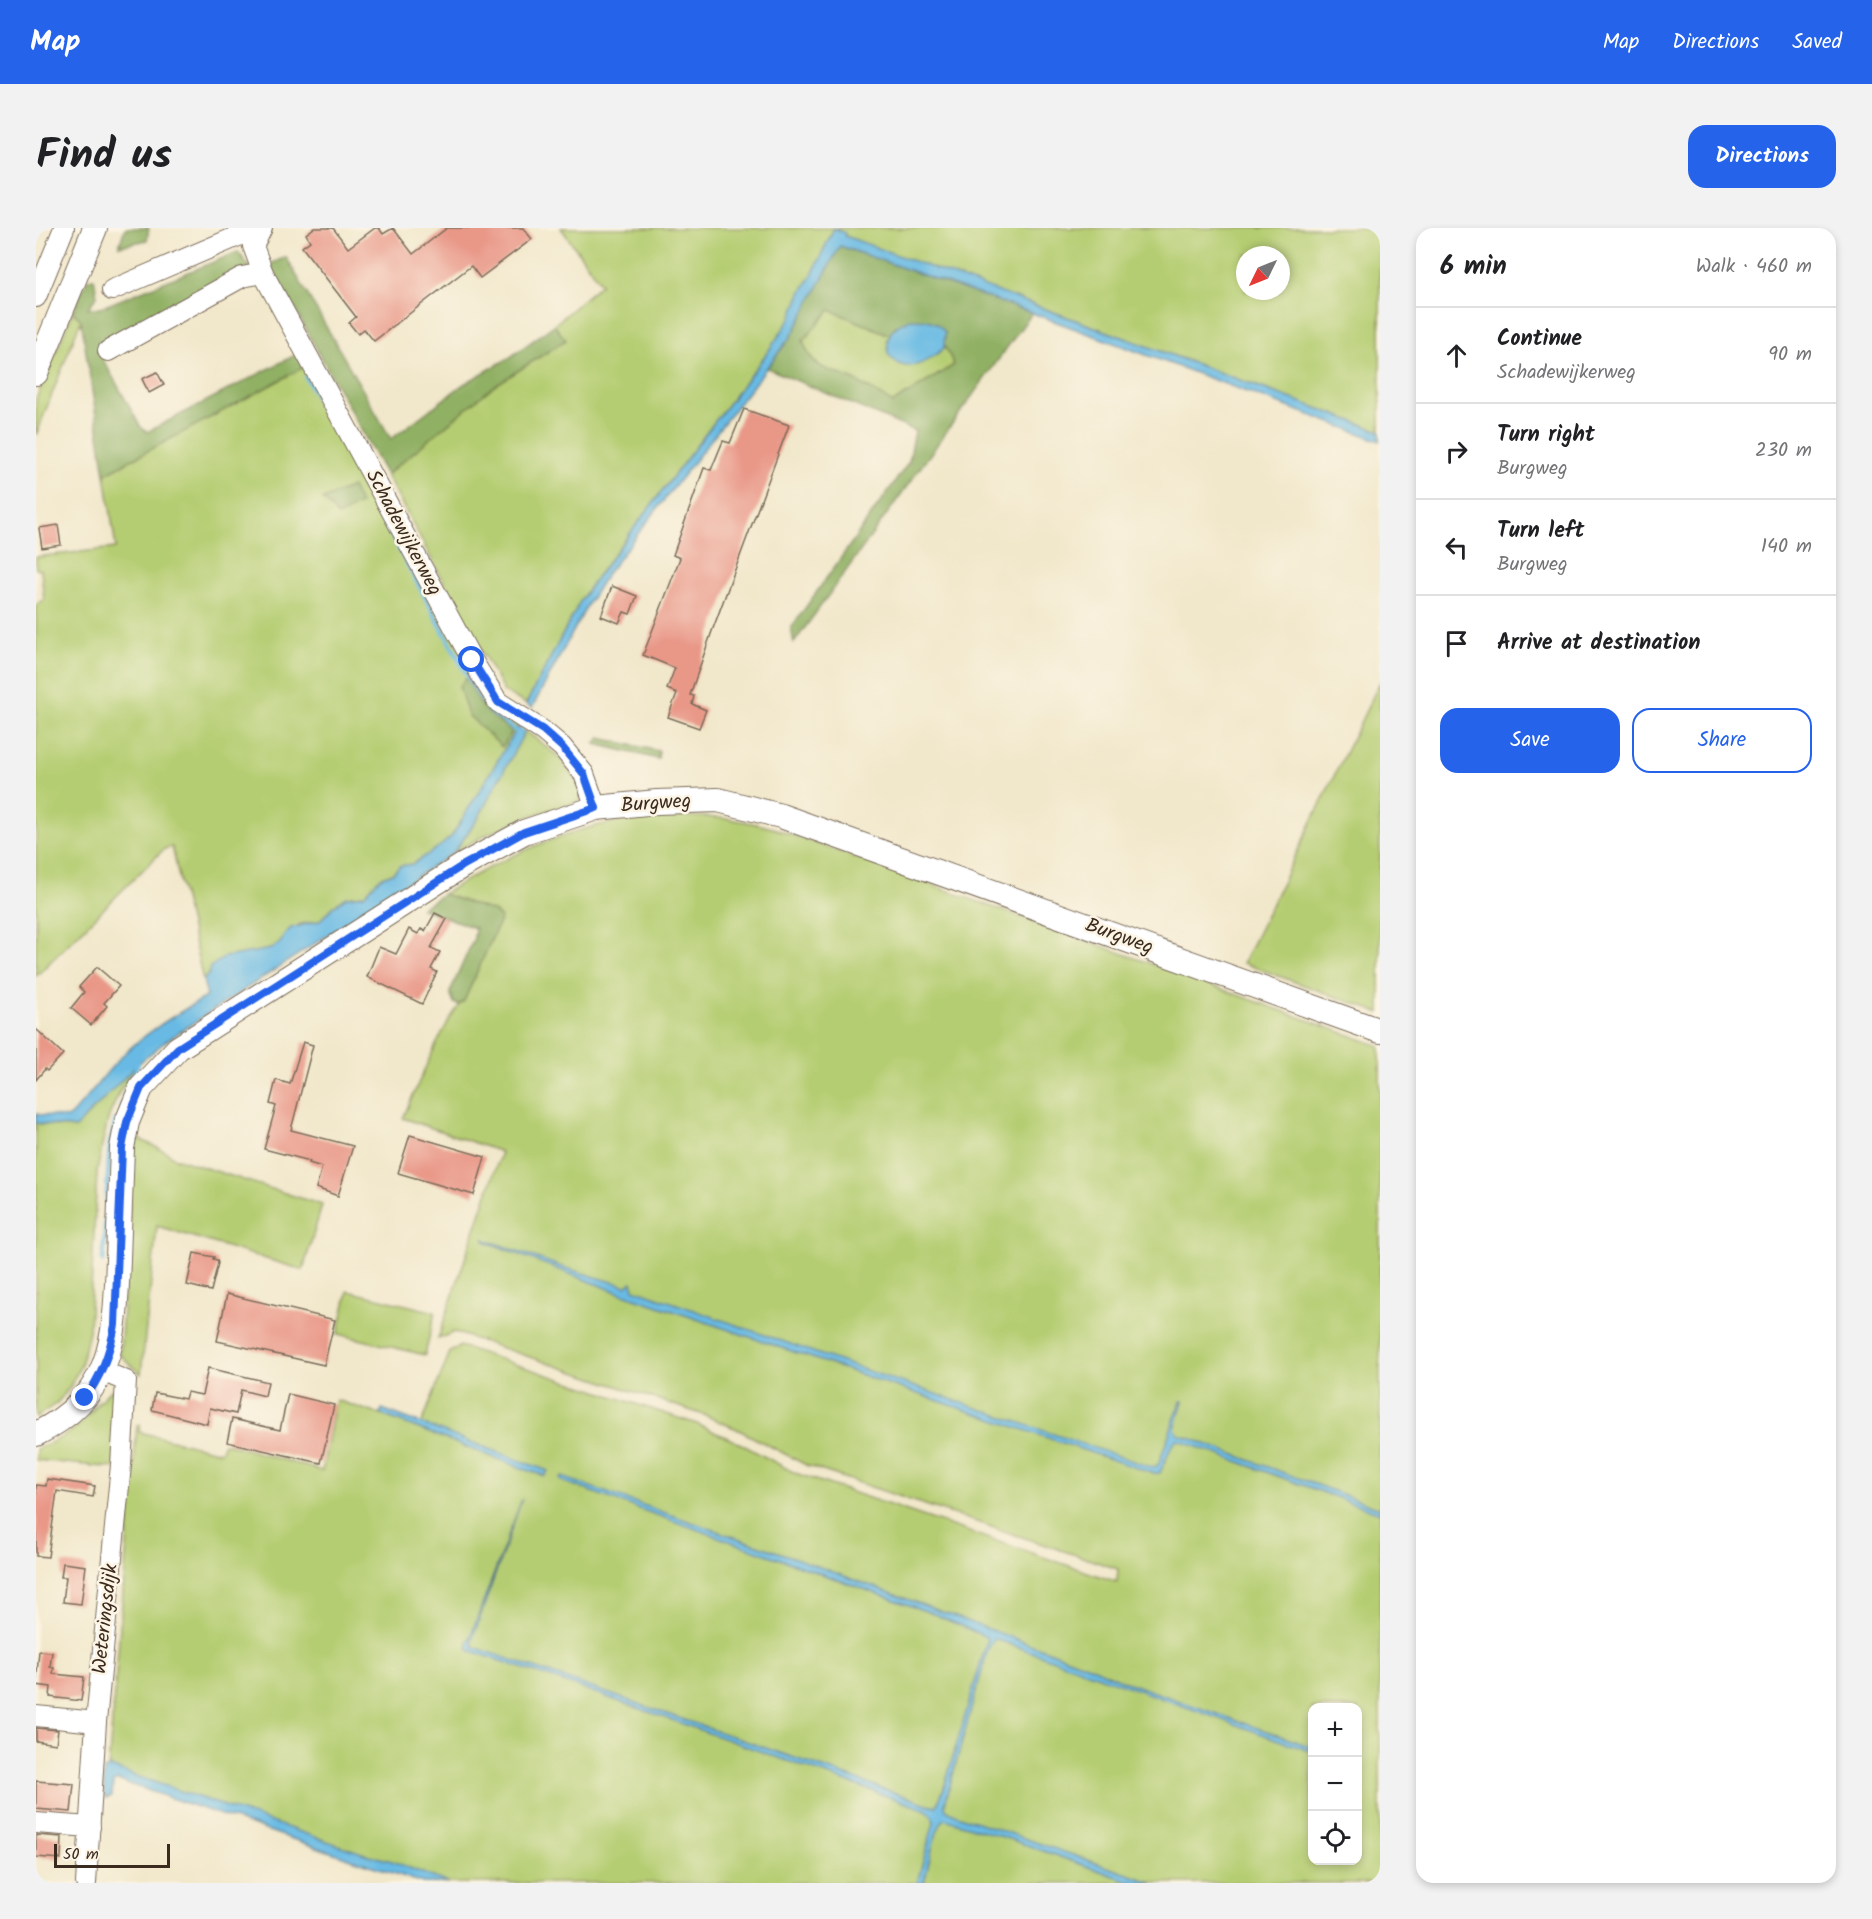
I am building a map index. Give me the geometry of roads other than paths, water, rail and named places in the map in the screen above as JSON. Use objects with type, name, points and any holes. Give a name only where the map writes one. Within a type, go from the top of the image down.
[{"type":"main road","points":[[36,373],[95,228]]},
{"type":"main road","name":"Burgweg","points":[[36,1434],[50,1427],[74,1409],[94,1386],[108,1356],[115,1325],[122,1148],[127,1122],[141,1088],[178,1048],[462,866],[524,832],[596,808],[657,802],[718,800],[781,816],[1380,1031]]},
{"type":"street","points":[[36,297],[64,228]]},
{"type":"street","points":[[112,290],[257,228]]},
{"type":"street","name":"Schadewijkerweg","points":[[262,228],[253,246],[263,273],[472,660],[498,702],[543,730],[562,747],[584,774],[596,808]]},
{"type":"street","points":[[108,351],[242,277],[263,273]]},
{"type":"street","name":"Weteringsdijk","points":[[86,1883],[96,1722],[121,1465],[126,1382],[102,1371]]},
{"type":"street","points":[[36,1716],[96,1722]]},
{"type":"street","points":[[36,1823],[90,1827]]},
{"type":"water","points":[[834,228],[845,233],[845,236],[1380,431],[1380,441],[1032,313],[840,246],[792,335],[606,575],[532,708],[526,704],[581,600],[791,318]]},
{"type":"water","points":[[910,319],[938,324],[945,332],[944,348],[918,365],[905,366],[888,354],[888,341],[895,328]]},
{"type":"water","points":[[518,727],[525,731],[522,737],[477,820],[453,853],[166,1041],[138,1064],[75,1128],[36,1123],[36,1114],[68,1118],[118,1060],[135,1044],[207,996],[203,980],[209,974],[210,967],[225,957],[271,949],[281,942],[291,928],[319,921],[336,904],[347,897],[364,895],[380,878],[393,873],[400,866],[413,864],[443,844],[452,836]]},
{"type":"water","points":[[484,1239],[562,1267],[626,1286],[632,1282],[634,1289],[1153,1468],[1158,1465],[1181,1401],[1183,1401],[1175,1429],[1178,1434],[1380,1508],[1380,1513],[1178,1440],[1172,1445],[1160,1473],[1151,1473],[617,1292],[484,1241]]},
{"type":"water","points":[[382,1409],[548,1471],[545,1476],[524,1469],[380,1414]]},
{"type":"water","points":[[562,1477],[798,1559],[1092,1667],[1123,1681],[1308,1746],[1308,1751],[995,1639],[986,1657],[945,1804],[946,1809],[957,1815],[1154,1883],[1134,1883],[945,1819],[935,1839],[924,1883],[917,1883],[934,1822],[932,1815],[926,1810],[471,1651],[468,1643],[522,1499],[472,1640],[474,1647],[936,1807],[943,1791],[987,1641],[986,1637],[934,1614],[560,1479]]},
{"type":"water","points":[[110,1767],[365,1854],[392,1861],[448,1883],[423,1883],[117,1780],[113,1782],[112,1796],[106,1798],[104,1770]]},
{"type":"waterway","points":[[306,377],[471,682],[489,710],[516,731]]},
{"type":"waterway","points":[[121,1106],[138,1064]]},
{"type":"waterway","points":[[103,1261],[110,1143],[116,1120]]}]
